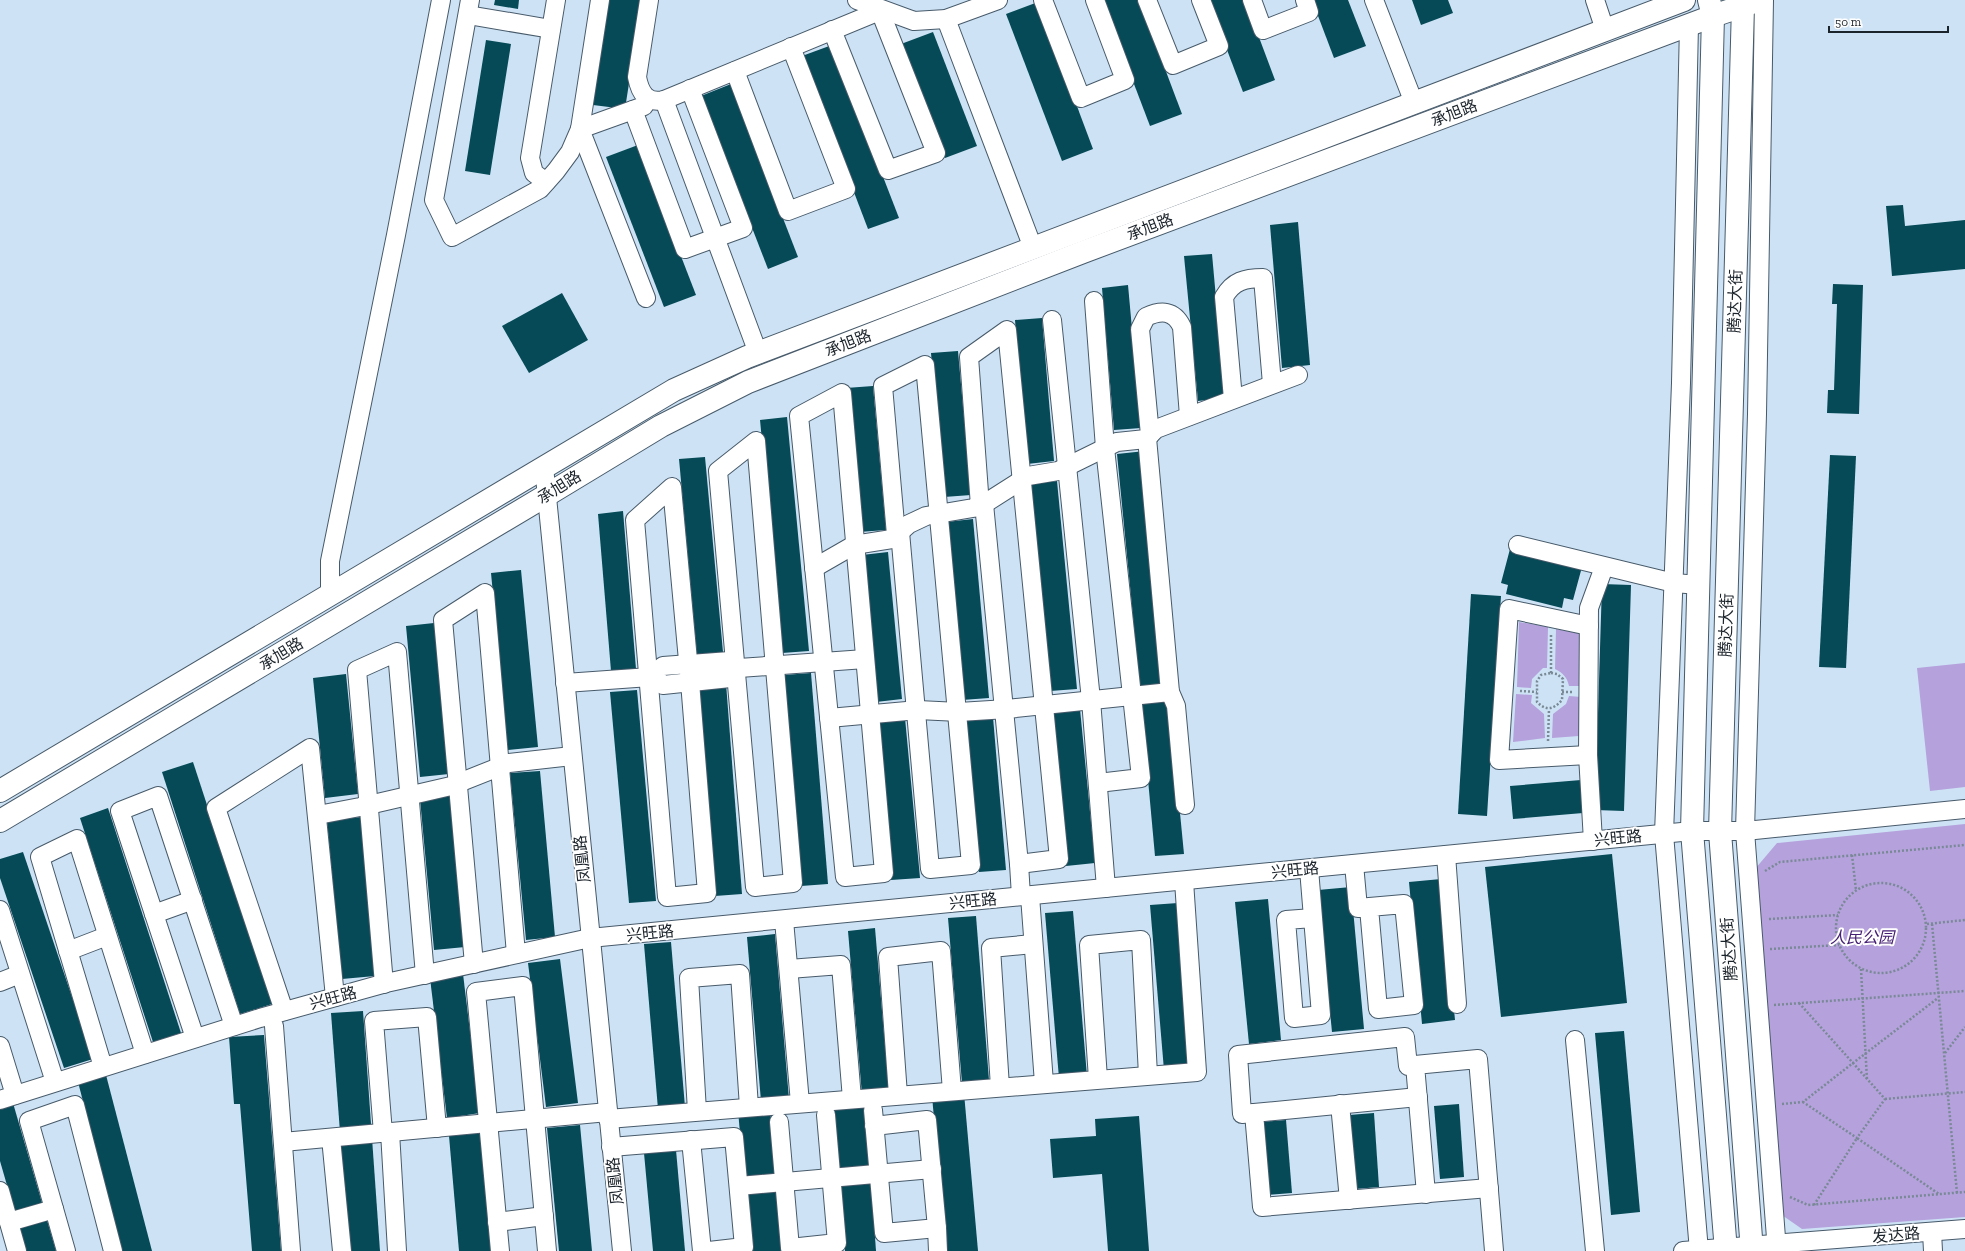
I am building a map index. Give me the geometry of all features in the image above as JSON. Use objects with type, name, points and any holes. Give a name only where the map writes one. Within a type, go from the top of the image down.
[{"type":"main road","name":"承旭路","points":[[0,791],[674,390],[758,353],[1684,0]]},
{"type":"main road","name":"承旭路","points":[[0,821],[660,426],[748,382],[1083,252],[1689,25],[1711,8],[1747,2]]},
{"type":"main road","name":"腾达大街","points":[[1747,2],[1720,832],[1751,1248]]},
{"type":"main road","name":"腾达大街","points":[[1711,8],[1699,585],[1692,831],[1726,1249]]},
{"type":"street","points":[[330,594],[330,561],[396,235],[441,0]]},
{"type":"street","points":[[546,182],[534,174],[530,158],[556,0]]},
{"type":"street","points":[[551,29],[469,7],[434,200],[452,237],[540,189],[570,152],[580,129],[600,0]]},
{"type":"street","points":[[649,0],[636,77],[638,88],[644,96],[651,101],[660,101]]},
{"type":"street","points":[[870,5],[914,21],[946,19],[998,0]]},
{"type":"street","points":[[1043,0],[1080,98],[1125,80],[1095,0]]},
{"type":"street","points":[[1146,0],[1173,65],[1218,46],[1200,0]]},
{"type":"street","points":[[1252,0],[1263,30],[1309,12],[1305,0]]},
{"type":"street","points":[[1374,0],[1414,103]]},
{"type":"street","points":[[1595,0],[1605,30]]},
{"type":"street","points":[[1764,0],[1757,398],[1745,831],[1777,1248]]},
{"type":"street","points":[[580,129],[660,101],[832,30],[870,5]]},
{"type":"street","points":[[832,30],[888,170],[936,153],[870,5]]},
{"type":"street","points":[[946,19],[1033,248]]},
{"type":"street","points":[[1689,25],[1681,383],[1664,834],[1694,1251]]},
{"type":"street","points":[[735,71],[788,211],[846,189],[791,47]]},
{"type":"street","points":[[633,110],[685,249],[743,228],[690,89]]},
{"type":"street","points":[[660,101],[715,238],[758,353]]},
{"type":"street","points":[[580,129],[646,298]]},
{"type":"street","points":[[1233,399],[1224,297],[1230,286],[1246,278],[1262,278],[1272,384]]},
{"type":"street","points":[[1094,301],[1105,448],[1141,778],[1098,783]]},
{"type":"street","points":[[1185,805],[1176,706],[1170,692],[1140,329],[1146,317],[1156,312],[1172,314],[1179,320],[1182,327],[1189,416]]},
{"type":"street","points":[[1052,320],[1091,700],[1106,888]]},
{"type":"street","points":[[1019,864],[1058,859],[1007,330],[969,356],[982,505],[1019,864],[1033,944],[1044,1083]]},
{"type":"street","points":[[925,364],[937,514],[971,865],[930,869],[916,710],[883,386],[925,364]]},
{"type":"street","points":[[814,568],[854,545],[892,539],[909,524],[926,516],[982,505],[1028,476],[1058,471],[1117,442],[1149,436],[1156,429],[1298,374]]},
{"type":"street","points":[[842,393],[854,545],[884,873],[845,877],[799,416],[842,393]]},
{"type":"street","points":[[756,441],[793,883],[754,887],[736,669],[718,470],[756,441]]},
{"type":"street","name":"凤凰路","points":[[544,467],[622,1251]]},
{"type":"street","points":[[672,486],[689,664],[708,892],[667,897],[635,520],[672,486]]},
{"type":"street","points":[[1518,545],[1674,583],[1699,585]]},
{"type":"street","points":[[1593,841],[1588,756],[1589,608],[1604,567]]},
{"type":"street","points":[[474,964],[443,620],[485,593],[498,767],[516,954]]},
{"type":"street","points":[[1588,756],[1499,760],[1509,609],[1589,626]]},
{"type":"street","points":[[384,984],[357,670],[397,652],[425,975]]},
{"type":"street","points":[[736,669],[865,659]]},
{"type":"street","points":[[649,677],[663,666],[730,661],[736,669]]},
{"type":"street","points":[[565,683],[649,677],[663,685],[730,678],[736,669]]},
{"type":"street","points":[[829,718],[870,713],[916,710],[956,712],[1004,709],[1170,692]]},
{"type":"street","points":[[284,1011],[216,808],[310,748],[318,815],[335,997]]},
{"type":"street","points":[[318,815],[369,806],[457,783],[509,763],[572,756]]},
{"type":"street","points":[[195,1038],[120,810],[158,796],[234,1026]]},
{"type":"street","name":"兴旺路","points":[[8,1097],[234,1026],[335,997],[384,984],[590,938],[1692,831],[1745,831],[1965,809]]},
{"type":"street","points":[[103,1067],[40,857],[76,839],[145,1054]]},
{"type":"street","points":[[1446,855],[1457,1004]]},
{"type":"street","points":[[1354,864],[1358,908],[1404,904],[1414,1005],[1378,1009],[1369,908]]},
{"type":"street","points":[[1309,869],[1321,1015],[1294,1018],[1286,920],[1313,918]]},
{"type":"street","points":[[283,1142],[535,1119],[800,1104],[1044,1083],[1197,1072],[1184,881]]},
{"type":"street","points":[[154,914],[193,900]]},
{"type":"street","points":[[0,910],[55,1082]]},
{"type":"street","points":[[784,920],[800,1104]]},
{"type":"street","points":[[68,951],[107,936]]},
{"type":"street","points":[[1098,1079],[1090,945],[1141,940],[1148,1075]]},
{"type":"street","points":[[1000,1087],[991,948],[1033,944]]},
{"type":"street","points":[[898,1095],[888,957],[941,951],[952,1091]]},
{"type":"street","points":[[789,969],[841,965],[852,1099]]},
{"type":"street","points":[[0,982],[20,974]]},
{"type":"street","points":[[697,1111],[689,978],[740,974],[749,1107]]},
{"type":"street","points":[[500,1251],[476,992],[523,986],[548,1251]]},
{"type":"street","points":[[397,1251],[374,1021],[427,1017],[437,1128]]},
{"type":"street","points":[[274,1026],[291,1251]]},
{"type":"street","points":[[1418,1097],[1242,1114],[1238,1055],[1405,1037],[1408,1066],[1478,1059],[1494,1251]]},
{"type":"street","points":[[1575,1040],[1595,1251]]},
{"type":"street","points":[[0,1046],[8,1097]]},
{"type":"street","points":[[1415,1065],[1426,1194]]},
{"type":"street","points":[[1340,1104],[1349,1200]]},
{"type":"street","points":[[66,1251],[29,1121],[75,1105],[113,1251]]},
{"type":"street","points":[[1254,1113],[1262,1207],[1489,1188]]},
{"type":"street","points":[[779,1122],[790,1248],[837,1243],[826,1115]]},
{"type":"street","points":[[936,1228],[884,1233],[874,1118],[927,1120],[938,1251]]},
{"type":"street","points":[[611,1147],[734,1137],[744,1247],[709,1251]]},
{"type":"street","points":[[331,1138],[342,1251]]},
{"type":"street","points":[[691,1140],[702,1251]]},
{"type":"street","points":[[739,1186],[932,1169]]},
{"type":"street","points":[[0,1192],[16,1251]]},
{"type":"street","points":[[8,1222],[54,1209]]},
{"type":"street","points":[[498,1222],[544,1216]]},
{"type":"street","name":"发达路","points":[[1694,1251],[1777,1248],[1965,1229]]},
{"type":"street","points":[[1932,1232],[1933,1251]]},
{"type":"path","points":[[1551,618],[1551,672]]},
{"type":"path","points":[[1551,672],[1563,679],[1562,700],[1557,706],[1549,709],[1543,707],[1537,702],[1538,681],[1541,675],[1551,672]]},
{"type":"path","points":[[1548,758],[1549,709]]},
{"type":"path","points":[[1762,878],[1765,872],[1780,862],[1965,845]]},
{"type":"path","points":[[1852,856],[1856,890]]},
{"type":"path","points":[[1886,882],[1901,887],[1914,896],[1923,909],[1927,924],[1926,938],[1920,952],[1911,962],[1899,970],[1885,973],[1870,972],[1861,969],[1846,957],[1839,945],[1836,931],[1838,915],[1844,901],[1856,890],[1870,884],[1886,882]]},
{"type":"path","points":[[1768,920],[1838,915]]},
{"type":"path","points":[[1927,924],[1965,920]]},
{"type":"path","points":[[1932,924],[1957,1193]]},
{"type":"path","points":[[1763,950],[1839,945]]},
{"type":"path","points":[[1861,969],[1867,1080]]},
{"type":"path","points":[[1767,1005],[1965,991]]},
{"type":"path","points":[[1776,1104],[1804,1102],[1938,998]]},
{"type":"path","points":[[1799,1003],[1885,1099]]},
{"type":"path","points":[[1944,1054],[1965,1027]]},
{"type":"path","points":[[1814,1204],[1857,1138],[1885,1099],[1965,1092]]},
{"type":"path","points":[[1804,1102],[1939,1194]]},
{"type":"path","points":[[1787,1193],[1792,1199],[1808,1205],[1965,1192]]},
{"type":"green space","points":[[1519,622],[1548,627],[1547,668],[1543,668],[1532,679],[1531,688],[1517,687]]},
{"type":"green space","points":[[1556,629],[1582,634],[1581,686],[1569,686],[1564,676],[1555,669]]},
{"type":"green space","points":[[1965,663],[1965,787],[1930,791],[1917,668]]},
{"type":"green space","points":[[1516,694],[1532,695],[1531,703],[1544,714],[1545,738],[1513,742]]},
{"type":"green space","points":[[1569,696],[1581,697],[1579,736],[1552,738],[1553,714],[1566,704]]},
{"type":"green space","name":"人民公园","points":[[1965,824],[1965,1217],[1802,1229],[1779,1213],[1755,869],[1777,843]]},
{"type":"building","points":[[495,0],[519,0],[518,9],[494,5]]},
{"type":"building","points":[[609,0],[642,0],[625,109],[593,105]]},
{"type":"building","points":[[1102,0],[1139,0],[1182,114],[1150,126]]},
{"type":"building","points":[[1208,0],[1245,0],[1275,80],[1243,92]]},
{"type":"building","points":[[1312,0],[1348,0],[1366,46],[1334,58]]},
{"type":"building","points":[[1412,0],[1448,0],[1453,13],[1421,25]]},
{"type":"building","points":[[1038,2],[1093,149],[1062,161],[1006,14]]},
{"type":"building","points":[[933,32],[977,146],[945,158],[901,44]]},
{"type":"building","points":[[486,40],[511,44],[490,175],[465,171]]},
{"type":"building","points":[[832,45],[899,218],[868,229],[802,56]]},
{"type":"building","points":[[731,84],[798,257],[768,269],[701,96]]},
{"type":"building","points":[[638,145],[696,295],[664,307],[606,157]]},
{"type":"building","points":[[1903,205],[1905,226],[1965,220],[1965,269],[1892,276],[1886,206]]},
{"type":"building","points":[[1298,222],[1310,365],[1282,368],[1270,225]]},
{"type":"building","points":[[1212,254],[1225,398],[1198,401],[1184,256]]},
{"type":"building","points":[[1833,284],[1863,285],[1859,414],[1827,413],[1828,390],[1834,390],[1837,304],[1832,304]]},
{"type":"building","points":[[1128,285],[1141,428],[1114,430],[1102,288]]},
{"type":"building","points":[[562,293],[588,340],[529,373],[502,326]]},
{"type":"building","points":[[1042,318],[1054,461],[1027,464],[1015,320]]},
{"type":"building","points":[[958,351],[971,495],[944,497],[931,353]]},
{"type":"building","points":[[873,386],[886,530],[859,532],[846,388]]},
{"type":"building","points":[[787,417],[809,651],[782,653],[760,420]]},
{"type":"building","points":[[1145,451],[1167,685],[1140,688],[1117,454]]},
{"type":"building","points":[[1830,455],[1856,456],[1846,668],[1819,667]]},
{"type":"building","points":[[705,457],[723,652],[697,655],[679,459]]},
{"type":"building","points":[[1057,481],[1077,689],[1050,691],[1030,484]]},
{"type":"building","points":[[623,511],[636,669],[611,671],[598,514]]},
{"type":"building","points":[[973,519],[989,698],[962,700],[946,522]]},
{"type":"building","points":[[1510,549],[1582,567],[1573,600],[1564,598],[1562,608],[1506,594],[1508,585],[1501,583]]},
{"type":"building","points":[[888,552],[902,699],[876,702],[862,555]]},
{"type":"building","points":[[521,570],[538,747],[508,750],[491,573]]},
{"type":"building","points":[[1602,584],[1631,585],[1624,811],[1595,810]]},
{"type":"building","points":[[1471,594],[1501,596],[1487,816],[1458,814]]},
{"type":"building","points":[[434,623],[449,774],[420,777],[406,626]]},
{"type":"building","points":[[811,673],[828,884],[801,886],[784,675]]},
{"type":"building","points":[[346,674],[358,794],[325,798],[313,678]]},
{"type":"building","points":[[726,683],[742,894],[715,896],[698,685]]},
{"type":"building","points":[[637,690],[656,901],[629,903],[610,692]]},
{"type":"building","points":[[1169,700],[1184,854],[1155,856],[1141,703]]},
{"type":"building","points":[[1080,709],[1095,863],[1066,866],[1052,712]]},
{"type":"building","points":[[993,717],[1006,870],[979,872],[965,719]]},
{"type":"building","points":[[905,718],[920,878],[891,880],[876,721]]},
{"type":"building","points":[[193,762],[272,1004],[240,1014],[162,772]]},
{"type":"building","points":[[540,771],[555,937],[526,940],[510,773]]},
{"type":"building","points":[[1581,780],[1583,813],[1513,819],[1510,786]]},
{"type":"building","points":[[451,796],[465,947],[434,950],[420,799]]},
{"type":"building","points":[[108,808],[181,1033],[153,1042],[80,818]]},
{"type":"building","points":[[361,817],[375,976],[342,979],[327,821]]},
{"type":"building","points":[[23,852],[93,1059],[64,1068],[0,878],[0,859]]},
{"type":"building","points":[[1612,854],[1627,1003],[1501,1017],[1485,867]]},
{"type":"building","points":[[1441,879],[1455,1020],[1422,1024],[1409,882]]},
{"type":"building","points":[[1351,887],[1364,1029],[1332,1032],[1318,890]]},
{"type":"building","points":[[1268,899],[1281,1040],[1249,1044],[1235,902]]},
{"type":"building","points":[[1178,903],[1192,1067],[1164,1070],[1150,905]]},
{"type":"building","points":[[1073,911],[1087,1076],[1059,1078],[1045,913]]},
{"type":"building","points":[[976,916],[989,1080],[962,1083],[948,918]]},
{"type":"building","points":[[875,928],[889,1093],[862,1095],[848,931]]},
{"type":"building","points":[[775,934],[789,1099],[761,1101],[747,937]]},
{"type":"building","points":[[671,942],[685,1107],[658,1109],[644,944]]},
{"type":"building","points":[[560,959],[578,1103],[546,1107],[528,963]]},
{"type":"building","points":[[463,974],[480,1113],[447,1118],[430,978]]},
{"type":"building","points":[[363,1011],[380,1251],[349,1251],[331,1013]]},
{"type":"building","points":[[1624,1031],[1640,1212],[1611,1215],[1595,1033]]},
{"type":"building","points":[[264,1035],[281,1251],[252,1251],[240,1104],[234,1104],[229,1037]]},
{"type":"building","points":[[106,1075],[152,1251],[122,1251],[78,1082]]},
{"type":"building","points":[[964,1093],[978,1251],[946,1251],[932,1096]]},
{"type":"building","points":[[865,1100],[876,1251],[845,1251],[834,1102]]},
{"type":"building","points":[[13,1103],[56,1251],[26,1251],[0,1161],[0,1107]]},
{"type":"building","points":[[1459,1104],[1464,1177],[1440,1179],[1434,1106]]},
{"type":"building","points":[[770,1108],[782,1251],[750,1251],[738,1110]]},
{"type":"building","points":[[1374,1113],[1379,1187],[1355,1189],[1349,1115]]},
{"type":"building","points":[[1139,1116],[1149,1251],[1108,1251],[1102,1174],[1053,1178],[1050,1139],[1096,1136],[1095,1119]]},
{"type":"building","points":[[1286,1120],[1292,1193],[1267,1195],[1261,1122]]},
{"type":"building","points":[[580,1125],[592,1251],[559,1251],[547,1128]]},
{"type":"building","points":[[482,1133],[492,1251],[459,1251],[449,1136]]},
{"type":"building","points":[[676,1150],[685,1251],[653,1251],[644,1153]]}]
